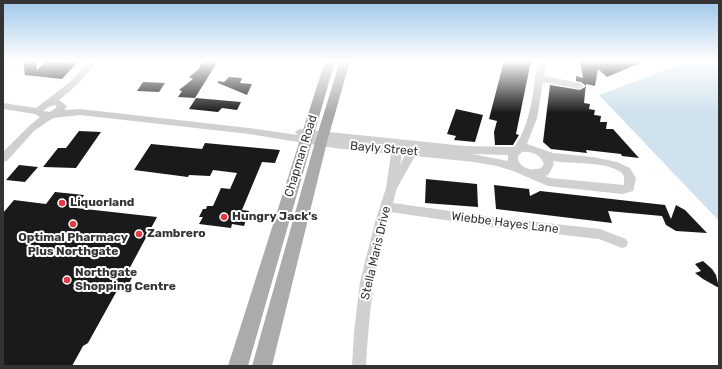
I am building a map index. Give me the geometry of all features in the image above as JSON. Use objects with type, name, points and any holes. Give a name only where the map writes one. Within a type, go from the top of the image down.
[{"type":"main road","name":"Chapman Road","points":[[238,366],[325,78]]},
{"type":"main road","name":"Chapman Road","points":[[262,366],[322,138],[340,78]]},
{"type":"street","points":[[31,129],[38,112],[78,78]]},
{"type":"street","points":[[517,150],[528,148],[560,158],[614,164],[629,173],[631,183],[629,188],[622,190],[548,182],[518,168],[513,161],[513,154],[528,133],[539,78]]},
{"type":"street","points":[[540,78],[580,86]]},
{"type":"street","points":[[3,158],[31,129],[60,110],[61,105],[73,84]]},
{"type":"street","name":"Bayly Street","points":[[48,104],[56,102],[80,112],[108,116],[398,146],[465,150],[517,150]]},
{"type":"street","points":[[3,106],[18,107],[48,104]]},
{"type":"street","points":[[18,107],[38,112]]},
{"type":"street","name":"Bayly Street","points":[[38,112],[43,116],[80,112]]},
{"type":"street","points":[[531,122],[533,135],[540,152],[548,161],[548,168],[542,173],[532,174]]},
{"type":"street","name":"Stella Maris Drive","points":[[359,366],[361,332],[367,282],[392,188],[398,146]]},
{"type":"street","name":"Bayly Street","points":[[413,147],[497,162],[518,168]]},
{"type":"street","name":"Stella Maris Drive","points":[[392,188],[409,160],[413,147]]},
{"type":"street","name":"Wiebbe Hayes Lane","points":[[386,207],[492,222],[600,234],[622,243]]},
{"type":"water","points":[[644,78],[719,78],[719,221],[599,95]]},
{"type":"building","points":[[191,78],[207,78],[195,98],[178,97],[182,91],[179,90],[193,79]]},
{"type":"building","points":[[228,78],[242,78],[240,83],[252,84],[247,95],[218,83],[218,81],[224,82]]},
{"type":"building","points":[[500,78],[527,78],[516,134],[519,135],[513,145],[495,145],[494,132],[497,121],[489,119]]},
{"type":"building","points":[[576,78],[596,78],[595,86],[586,84],[584,103],[590,104],[589,109],[595,110],[594,115],[601,116],[600,122],[607,122],[606,129],[613,129],[639,158],[622,156],[621,154],[586,150],[587,153],[551,149],[543,142],[550,85],[580,90],[585,87],[585,85],[581,82],[576,81]]},
{"type":"building","points":[[143,82],[165,83],[159,92],[137,91]]},
{"type":"building","points":[[196,98],[241,102],[237,110],[222,108],[218,112],[189,109]]},
{"type":"building","points":[[456,109],[483,115],[475,142],[454,140],[456,136],[447,134]]},
{"type":"building","points":[[79,131],[101,132],[76,168],[43,167],[58,148],[66,148]]},
{"type":"building","points":[[205,143],[280,150],[275,163],[262,162],[242,210],[249,211],[244,226],[232,224],[231,228],[199,224],[203,217],[199,217],[203,209],[206,209],[207,206],[213,206],[221,188],[230,189],[237,173],[213,170],[210,176],[189,175],[188,177],[134,170],[151,144],[202,149]]},
{"type":"building","points":[[19,165],[38,167],[25,182],[6,180]]},
{"type":"building","points":[[426,179],[477,184],[478,207],[425,203]]},
{"type":"building","points":[[494,185],[529,189],[530,196],[540,191],[665,205],[671,219],[676,205],[685,210],[707,233],[676,231],[666,225],[662,216],[608,211],[612,223],[496,209]]},
{"type":"building","name":"Northgate Shopping Centre","points":[[55,192],[84,195],[76,208],[157,217],[127,273],[134,274],[127,287],[119,287],[88,343],[83,346],[72,366],[3,366],[3,213],[14,200],[46,204]]},
{"type":"building","points":[[703,261],[716,275],[719,288],[695,273],[701,271],[695,264]]},
{"type":"place","name":"Liquorland","points":[[62,203]]},
{"type":"place","name":"Hungry Jack's","points":[[224,217]]},
{"type":"place","name":"Optimal Pharmacy Plus Northgate","points":[[73,224]]},
{"type":"place","name":"Zambrero","points":[[139,234]]},
{"type":"place","name":"Northgate Shopping Centre","points":[[67,280]]}]
